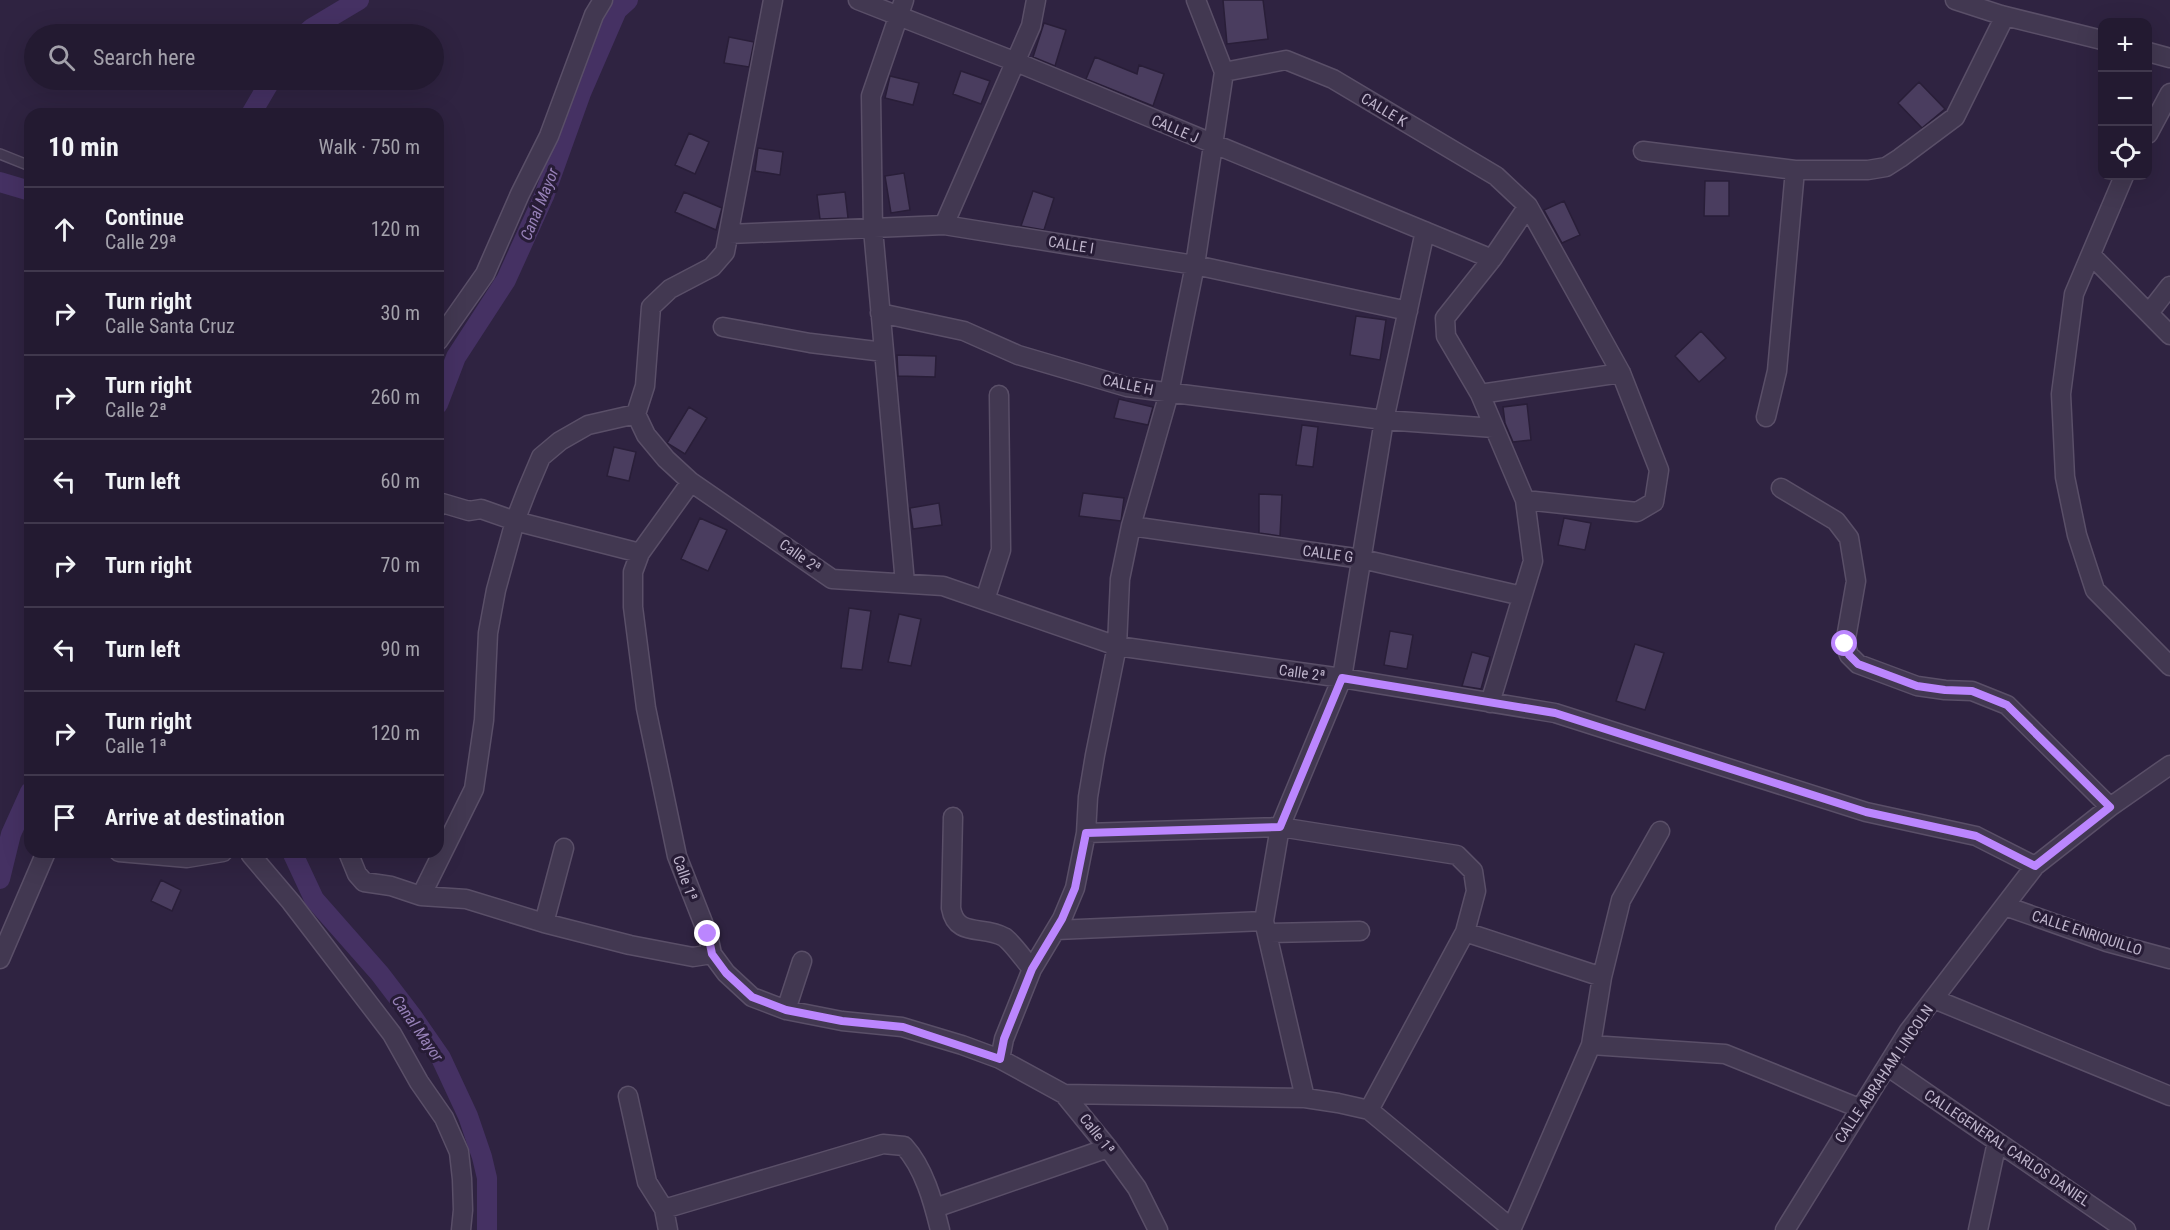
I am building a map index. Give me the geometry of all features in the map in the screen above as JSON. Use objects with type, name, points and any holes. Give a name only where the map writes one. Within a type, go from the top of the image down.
[{"type":"street","points":[[444,332],[485,274],[520,194],[549,136],[594,15],[603,0]]},
{"type":"street","points":[[444,850],[474,789],[484,720],[488,633],[496,590],[515,521],[542,457],[554,446],[588,425],[636,414],[645,386],[651,307],[670,289],[712,267],[725,252],[773,0]]},
{"type":"street","name":"CALLE J","points":[[858,0],[901,8],[1016,62],[1492,259]]},
{"type":"street","points":[[944,225],[1031,26],[1036,0]]},
{"type":"street","points":[[1000,1059],[1004,1039],[1032,969],[1056,930],[1075,888],[1086,833],[1088,797],[1095,755],[1117,646],[1120,579],[1131,526],[1169,393],[1195,265],[1224,72],[1196,0]]},
{"type":"street","points":[[1955,0],[2005,16],[2098,39]]},
{"type":"street","points":[[901,8],[871,96],[873,228],[905,583]]},
{"type":"street","points":[[1644,151],[1795,170],[1868,170],[1886,167],[1955,117],[2005,16]]},
{"type":"street","points":[[2152,53],[2170,58]]},
{"type":"street","name":"CALLE K","points":[[1224,72],[1286,60],[1333,79],[1496,176],[1528,206],[1621,373],[1659,470],[1654,502],[1637,512],[1525,500]]},
{"type":"street","points":[[2152,127],[2170,93]]},
{"type":"street","points":[[1766,417],[1777,371],[1795,170]]},
{"type":"street","points":[[2122,180],[2074,294],[2061,394],[2065,477],[2077,535],[2095,590],[2170,666]]},
{"type":"street","points":[[1490,703],[1533,561],[1525,500],[1480,394],[1448,341],[1445,318],[1492,259],[1528,206]]},
{"type":"street","name":"CALLE I","points":[[729,234],[944,225],[1195,265],[1408,311]]},
{"type":"street","points":[[1305,1098],[1266,927],[1280,827],[1342,678],[1384,420],[1425,231]]},
{"type":"street","points":[[2091,255],[2170,335]]},
{"type":"street","points":[[2149,313],[2170,286]]},
{"type":"street","name":"CALLE H","points":[[880,313],[964,331],[1017,355],[1127,387],[1384,420],[1494,428]]},
{"type":"street","points":[[723,327],[810,343],[884,352]]},
{"type":"street","points":[[1480,394],[1621,373]]},
{"type":"street","points":[[985,600],[1001,550],[999,395]]},
{"type":"street","name":"Calle 2ª","points":[[636,414],[646,435],[666,459],[691,482],[832,579],[943,586],[1117,646],[1342,678],[1555,713],[1866,812],[1976,836],[2035,866]]},
{"type":"street","name":"Calle 1ª","points":[[691,482],[640,553],[633,572],[633,607],[646,708],[677,856],[708,934],[712,954],[726,973],[752,997],[786,1010],[842,1021],[903,1027],[1000,1059],[1064,1094],[1137,1188],[1158,1230]]},
{"type":"street","points":[[1781,488],[1836,520],[1849,538],[1856,581],[1845,644],[1849,655],[1858,664],[1917,686],[1972,691],[2007,705],[2110,807]]},
{"type":"street","points":[[444,504],[469,511],[481,509],[515,521],[640,553]]},
{"type":"street","name":"CALLE G","points":[[1131,526],[1362,559],[1522,596]]},
{"type":"street","name":"CALLE ABRAHAM LINCOLN","points":[[1785,1230],[1908,1032],[2035,866],[2110,807],[2170,765]]},
{"type":"street","points":[[953,817],[951,908],[953,920],[960,926],[1006,938],[1032,969]]},
{"type":"street","points":[[1086,833],[1280,827],[1457,855],[1473,871],[1476,891],[1465,932],[1369,1110]]},
{"type":"street","points":[[1064,1094],[1305,1098],[1369,1110],[1511,1229],[1591,1045],[1602,977],[1621,900],[1660,831]]},
{"type":"street","points":[[544,923],[564,848]]},
{"type":"street","points":[[0,958],[43,858]]},
{"type":"street","points":[[255,858],[392,1034],[419,1082],[444,1118],[459,1152],[463,1210],[461,1230]]},
{"type":"street","points":[[350,858],[357,874],[364,882],[390,886],[421,896],[466,899],[544,923],[670,953],[693,957],[712,954]]},
{"type":"street","points":[[421,896],[440,858]]},
{"type":"street","name":"CALLE ENRIQUILLO","points":[[2005,906],[2107,942],[2170,959]]},
{"type":"street","points":[[1056,930],[1266,927],[1360,931]]},
{"type":"street","points":[[1465,932],[1602,977]]},
{"type":"street","points":[[786,1010],[802,960]]},
{"type":"street","points":[[1934,999],[2170,1096]]},
{"type":"street","points":[[1591,1045],[1725,1054],[1859,1108]]},
{"type":"street","name":"CALLEGENERAL CARLOS DANIEL","points":[[1887,1066],[2126,1230]]},
{"type":"street","points":[[628,1096],[647,1182],[664,1209],[668,1230]]},
{"type":"street","points":[[1978,1230],[1997,1142]]},
{"type":"street","points":[[664,1209],[883,1144],[904,1146],[915,1158],[935,1208],[940,1230]]},
{"type":"street","points":[[935,1208],[1108,1148]]},
{"type":"lane","points":[[0,154],[24,164]]},
{"type":"building","points":[[1223,0],[1263,0],[1268,39],[1227,44]]},
{"type":"building","points":[[1044,23],[1066,30],[1055,66],[1033,57]]},
{"type":"building","points":[[729,37],[754,42],[749,67],[724,63]]},
{"type":"building","points":[[1095,57],[1137,74],[1139,65],[1164,74],[1153,106],[1086,79]]},
{"type":"building","points":[[961,71],[990,81],[981,104],[953,94]]},
{"type":"building","points":[[890,76],[919,83],[913,105],[885,98]]},
{"type":"building","points":[[1919,82],[1945,109],[1922,128],[1898,103]]},
{"type":"building","points":[[689,133],[709,142],[695,174],[675,165]]},
{"type":"building","points":[[758,148],[783,152],[780,175],[755,171]]},
{"type":"building","points":[[904,173],[910,210],[891,213],[885,176]]},
{"type":"building","points":[[1705,181],[1729,181],[1729,216],[1704,216]]},
{"type":"building","points":[[1033,191],[1054,198],[1044,230],[1021,226]]},
{"type":"building","points":[[684,192],[722,208],[716,230],[675,212]]},
{"type":"building","points":[[845,192],[848,218],[820,219],[817,195]]},
{"type":"building","points":[[1564,201],[1580,235],[1562,243],[1544,210]]},
{"type":"building","points":[[1356,316],[1386,320],[1380,360],[1350,355]]},
{"type":"building","points":[[1701,331],[1726,358],[1699,382],[1675,356]]},
{"type":"building","points":[[897,355],[936,356],[935,377],[898,376]]},
{"type":"building","points":[[1119,399],[1153,407],[1148,425],[1114,418]]},
{"type":"building","points":[[1527,404],[1531,440],[1513,442],[1505,423],[1503,407]]},
{"type":"building","points":[[689,407],[707,418],[685,454],[667,443]]},
{"type":"building","points":[[1302,425],[1318,427],[1313,467],[1296,465]]},
{"type":"building","points":[[614,447],[636,452],[629,481],[607,476]]},
{"type":"building","points":[[1083,493],[1124,498],[1121,521],[1079,516]]},
{"type":"building","points":[[1259,494],[1282,495],[1280,536],[1259,533]]},
{"type":"building","points":[[939,503],[942,525],[913,529],[910,508]]},
{"type":"building","points":[[700,518],[727,530],[708,571],[681,559]]},
{"type":"building","points":[[1564,518],[1591,523],[1585,550],[1558,545]]},
{"type":"building","points":[[849,608],[871,611],[862,670],[841,668]]},
{"type":"building","points":[[899,614],[921,619],[911,666],[888,662]]},
{"type":"building","points":[[1390,631],[1413,635],[1407,669],[1384,665]]},
{"type":"building","points":[[1635,644],[1664,653],[1645,710],[1616,701]]},
{"type":"building","points":[[1472,652],[1490,657],[1481,689],[1462,686]]},
{"type":"building","points":[[161,880],[181,890],[172,911],[151,901]]},
{"type":"waterway","points":[[319,24],[359,0]]},
{"type":"waterway","name":"Canal Mayor","points":[[444,388],[456,357],[506,280],[544,196],[581,93],[617,10],[628,0]]},
{"type":"waterway","points":[[255,108],[265,90]]},
{"type":"waterway","points":[[0,182],[24,189]]},
{"type":"waterway","points":[[0,879],[11,834],[24,805]]},
{"type":"waterway","name":"Canal Mayor","points":[[295,858],[314,899],[380,974],[441,1058],[468,1116],[482,1157],[487,1178],[487,1230]]},
{"type":"route","points":[[708,934],[712,954],[726,973],[752,997],[786,1010],[842,1021],[903,1027],[1000,1059],[1004,1039],[1032,969],[1062,919],[1075,888],[1086,833],[1280,827],[1342,678],[1555,713],[1866,812],[1976,836],[2035,866],[2110,807],[2007,705],[1972,691],[1917,686],[1858,664],[1849,655],[1845,644]]}]
